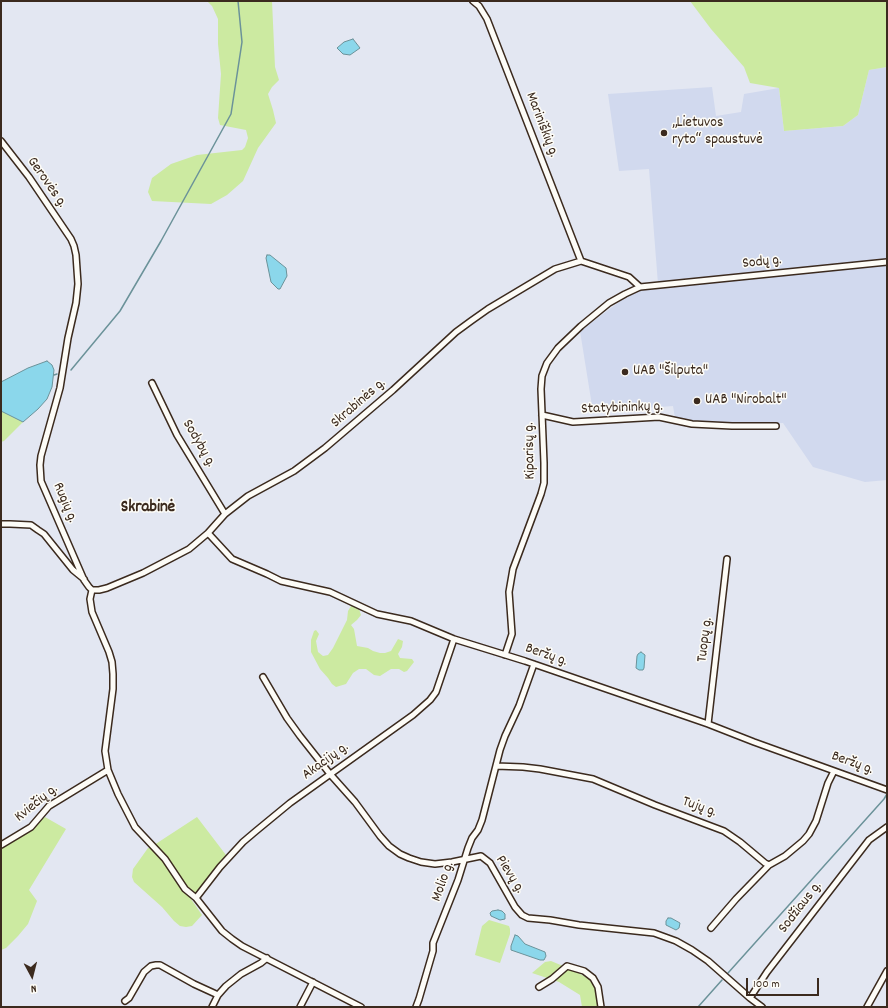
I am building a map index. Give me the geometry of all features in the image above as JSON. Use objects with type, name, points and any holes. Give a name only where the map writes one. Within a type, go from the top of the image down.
[{"type":"street","name":"Mariniškių g.","points":[[473,1],[479,6],[487,19],[581,261]]},
{"type":"street","name":"Gerovės g.","points":[[1,141],[30,178],[71,239]]},
{"type":"street","name":"Rugių g.","points":[[71,239],[74,246],[78,270],[76,303],[68,338],[60,388],[41,456],[40,465],[41,481],[84,580],[92,590]]},
{"type":"street","points":[[581,261],[629,277],[640,288]]},
{"type":"street","name":"Skrabinės g.","points":[[92,590],[107,588],[155,567],[188,549],[208,533],[225,514],[248,496],[294,471],[325,448],[393,390],[456,332],[471,321],[488,309],[555,269],[581,261]]},
{"type":"street","name":"Sodų g.","points":[[640,288],[887,262]]},
{"type":"street","name":"Kiparisų g.","points":[[505,655],[512,634],[509,592],[513,569],[544,483],[542,376],[547,363],[558,348],[582,326],[609,303],[640,288]]},
{"type":"street","name":"Sodybų g.","points":[[152,383],[177,435],[225,514]]},
{"type":"street","name":"Statybininkų g.","points":[[542,416],[573,422],[659,418],[692,424],[776,426]]},
{"type":"street","points":[[1,524],[31,526],[44,534],[73,570],[84,580]]},
{"type":"street","name":"Beržų g.","points":[[208,533],[232,559],[281,581],[330,592],[377,614],[411,622],[454,639],[534,664],[708,724],[887,790]]},
{"type":"street","name":"Tuopų g.","points":[[708,724],[727,559]]},
{"type":"street","points":[[92,590],[90,599],[92,612],[112,662],[113,689],[105,751],[108,770],[118,794],[135,827],[166,859],[185,889],[196,898],[222,931],[232,939],[242,946],[362,1007]]},
{"type":"street","name":"Akacijų g.","points":[[196,898],[220,867],[247,839],[290,803],[413,715],[430,700],[436,692],[454,639]]},
{"type":"street","name":"Molio g.","points":[[416,1007],[433,951],[433,942],[458,880],[472,838],[478,830],[482,820],[505,736],[520,706],[534,664]]},
{"type":"street","name":"Pievų g.","points":[[263,677],[287,718],[300,736],[330,774],[355,802],[380,836],[389,846],[400,854],[430,864],[444,864],[481,856],[490,863],[515,907],[522,916],[579,925],[654,933],[676,941],[692,950],[723,973],[750,998]]},
{"type":"street","name":"Tujų g.","points":[[496,766],[540,769],[593,779],[655,805],[724,831],[769,865]]},
{"type":"street","name":"Kviečių g.","points":[[1,845],[30,827],[49,806],[108,770]]},
{"type":"street","points":[[711,928],[736,899],[769,865],[785,856],[809,834],[816,821],[828,783],[834,771]]},
{"type":"street","name":"Sodžiaus g.","points":[[750,998],[766,972],[869,840],[887,827]]},
{"type":"street","points":[[212,1007],[218,995],[226,986],[241,974],[261,963],[266,958]]},
{"type":"street","points":[[125,1001],[129,998],[144,972],[151,966],[156,965],[160,965],[194,984],[218,995]]},
{"type":"street","points":[[539,987],[552,979],[567,966],[584,971],[593,978],[598,987],[601,1007]]},
{"type":"street","points":[[867,1007],[887,971]]},
{"type":"street","points":[[300,1007],[313,982]]},
{"type":"street","points":[[750,998],[762,1007]]},
{"type":"shaded area","points":[[887,67],[887,259],[658,284],[649,169],[619,171],[608,94],[712,87],[716,116],[741,112],[744,94],[779,88],[784,131],[843,126],[858,115],[869,70]]},
{"type":"shaded area","points":[[887,264],[887,480],[865,482],[813,467],[783,423],[732,424],[692,422],[675,418],[673,406],[593,412],[580,331],[634,291]]},
{"type":"green space","points":[[207,1],[272,1],[275,67],[279,80],[268,94],[276,123],[258,148],[243,181],[227,195],[211,204],[152,201],[148,192],[152,178],[171,164],[197,155],[242,150],[245,147],[248,138],[246,130],[220,125],[218,118],[221,74],[218,44],[218,19],[212,6]]},
{"type":"green space","points":[[690,1],[887,1],[887,67],[869,70],[858,115],[843,126],[784,131],[779,88],[750,83],[744,67],[711,29]]},
{"type":"green space","points":[[1,411],[23,422],[4,441],[1,442]]},
{"type":"green space","points":[[351,606],[355,606],[359,609],[361,615],[351,625],[354,629],[357,646],[368,648],[380,653],[385,653],[391,651],[398,639],[403,641],[402,647],[398,654],[400,658],[412,659],[414,662],[407,671],[404,672],[399,669],[391,669],[380,676],[374,675],[366,669],[359,669],[353,673],[346,684],[336,687],[332,684],[320,669],[311,652],[311,640],[314,631],[316,630],[319,634],[316,641],[318,652],[323,656],[328,655],[347,620],[348,611]]},
{"type":"green space","points":[[45,817],[66,829],[29,890],[37,901],[28,924],[6,948],[1,950],[1,848],[15,840]]},
{"type":"green space","points":[[197,817],[226,855],[191,899],[202,915],[192,926],[186,927],[180,926],[174,921],[162,907],[134,882],[132,877],[133,869],[148,848]]},
{"type":"green space","points":[[489,920],[509,926],[510,929],[510,934],[500,963],[475,955],[482,926]]},
{"type":"green space","points":[[551,961],[575,971],[589,979],[596,991],[599,1007],[582,1007],[580,995],[559,982],[532,973],[545,962]]},
{"type":"water","points":[[353,39],[360,48],[350,55],[343,54],[337,48],[344,42]]},
{"type":"water","points":[[267,255],[270,255],[286,268],[287,276],[280,289],[278,289],[271,282],[266,258]]},
{"type":"water","points":[[47,361],[52,365],[54,370],[52,387],[47,399],[38,409],[23,422],[1,411],[1,382],[28,368]]},
{"type":"water","points":[[641,652],[645,655],[644,668],[643,670],[639,670],[636,668],[637,656]]},
{"type":"water","points":[[498,910],[505,914],[505,919],[500,920],[491,916],[490,913],[492,911]]},
{"type":"water","points":[[668,918],[680,923],[679,928],[676,930],[666,925]]},
{"type":"water","points":[[515,935],[518,936],[525,944],[545,952],[546,956],[544,960],[511,950]]},
{"type":"waterway","points":[[71,370],[120,311],[161,241],[231,114],[242,42],[238,1]]},
{"type":"waterway","points":[[728,973],[887,794]]},
{"type":"waterway","points":[[698,1007],[722,980]]},
{"type":"place","name":"„Lietuvos ryto“ spaustuvė","points":[[664,133]]},
{"type":"place","name":"UAB \"Šilputa\"","points":[[625,372]]},
{"type":"place","name":"UAB \"Nirobalt\"","points":[[697,401]]},
{"type":"district","name":"Skrabinė","points":[[148,509]]}]
